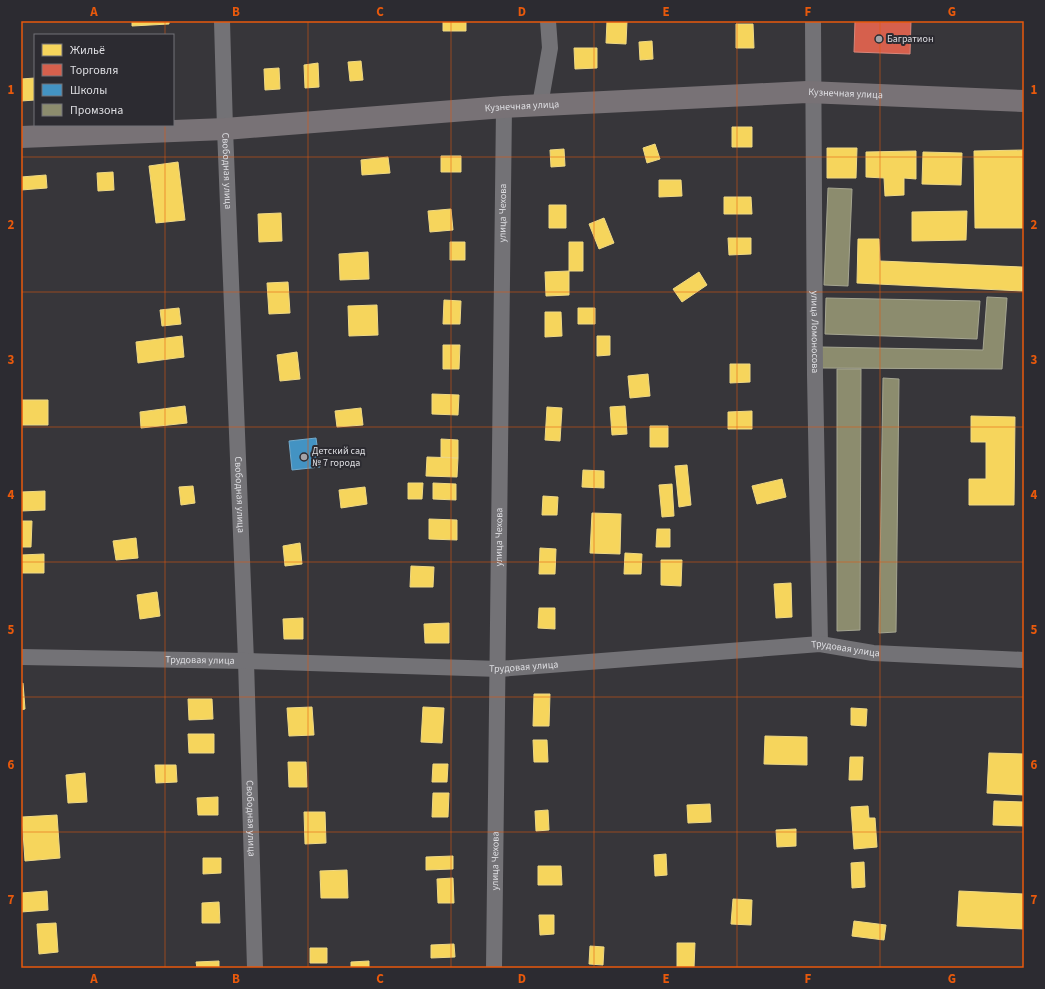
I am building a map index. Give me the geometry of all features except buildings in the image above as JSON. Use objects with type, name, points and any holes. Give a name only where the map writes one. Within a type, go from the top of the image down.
[{"type":"street","name":"Свободная улица","points":[[222,21],[224,129],[246,661],[254,968]]},
{"type":"street","points":[[540,105],[550,48],[548,21]]},
{"type":"street","name":"улица Ломоносова","points":[[813,21],[812,92],[815,383],[820,644]]},
{"type":"street","name":"Кузнечная улица","points":[[21,137],[224,129],[504,106],[812,92],[1024,101]]},
{"type":"street","name":"улица Чехова","points":[[494,968],[499,669],[504,106]]},
{"type":"street","name":"Трудовая улица","points":[[21,657],[246,661],[499,669],[820,644],[873,653],[1024,660]]},
{"type":"place","name":"Багратион","points":[[879,39]]},
{"type":"place","name":"Детский сад № 7 города","points":[[304,457]]}]
